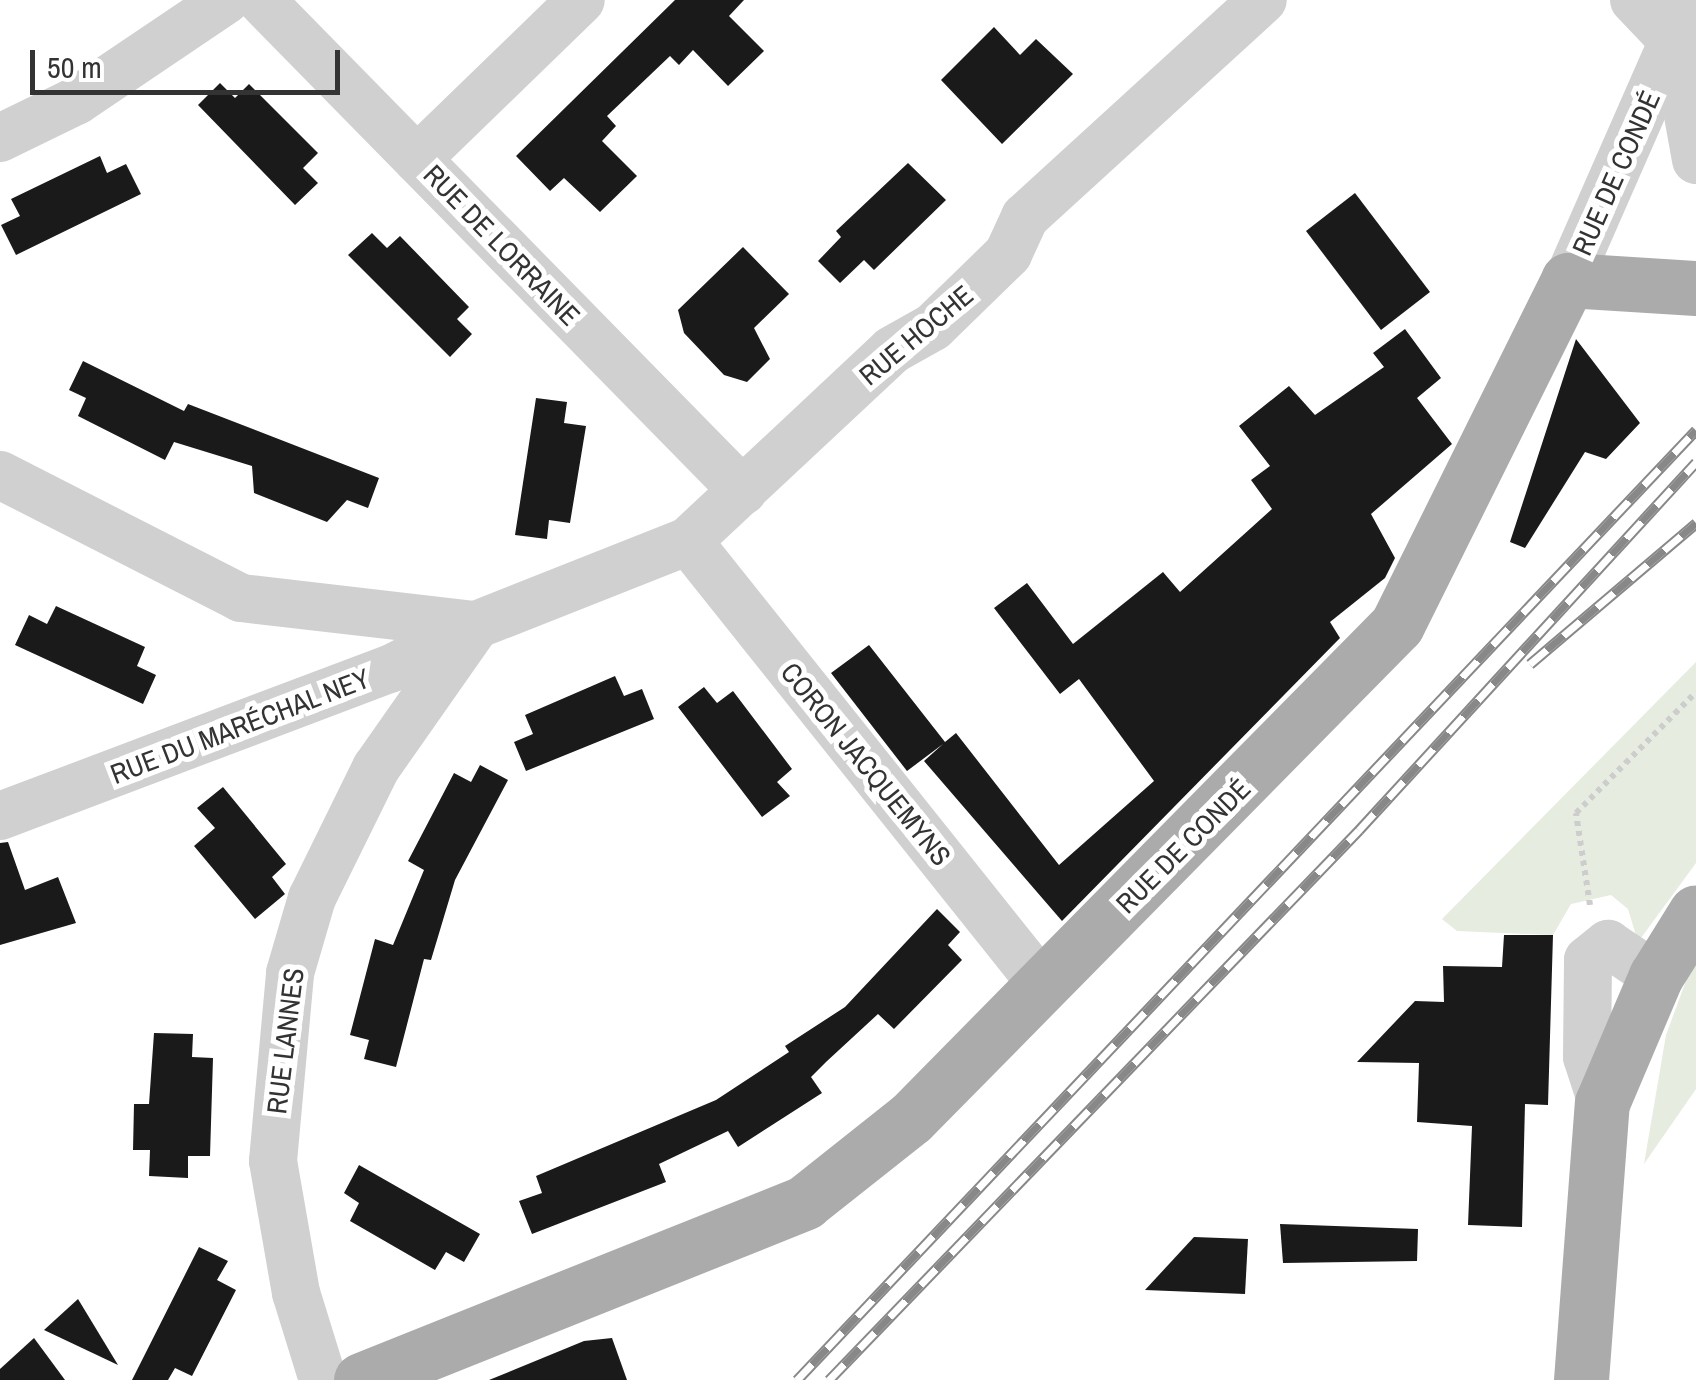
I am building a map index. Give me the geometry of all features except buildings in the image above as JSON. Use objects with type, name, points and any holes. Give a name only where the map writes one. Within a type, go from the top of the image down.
[{"type":"main road","points":[[1568,280],[1696,288]]},
{"type":"main road","name":"RUE DE CONDÉ","points":[[360,1380],[805,1202],[911,1118],[1397,625],[1568,280]]},
{"type":"main road","points":[[1581,1380],[1602,1103],[1656,976],[1696,912]]},
{"type":"street","points":[[0,138],[76,101],[226,0]]},
{"type":"street","name":"RUE DE LORRAINE","points":[[261,0],[743,490]]},
{"type":"street","points":[[418,160],[580,0]]},
{"type":"street","name":"RUE HOCHE","points":[[688,542],[892,350],[933,327],[1008,254],[1024,217],[1263,0]]},
{"type":"street","points":[[1634,0],[1687,28],[1696,160]]},
{"type":"street","name":"RUE DE CONDÉ","points":[[1568,280],[1687,28]]},
{"type":"street","points":[[0,474],[241,598],[476,625]]},
{"type":"street","name":"CORON JACQUEMYNS","points":[[688,542],[1044,986]]},
{"type":"street","name":"RUE DU MARÉCHAL NEY","points":[[0,816],[390,669],[476,625],[688,542]]},
{"type":"street","name":"RUE LANNES","points":[[323,1380],[296,1294],[273,1162],[290,973],[312,898],[376,768],[476,625]]},
{"type":"street","points":[[1602,1103],[1587,1057],[1596,946],[1608,944],[1656,976]]},
{"type":"path","points":[[1596,946],[1576,813],[1696,692]]},
{"type":"shaded area","points":[[1696,662],[1696,863],[1638,942],[1628,909],[1611,895],[1571,904],[1553,935],[1457,931],[1442,919]]},
{"type":"shaded area","points":[[1696,954],[1696,1089],[1644,1164],[1666,1035]]},
{"type":"railway","points":[[797,1380],[1696,430]]},
{"type":"railway","points":[[829,1380],[1359,830],[1696,462]]},
{"type":"railway","points":[[1530,664],[1696,523]]}]
